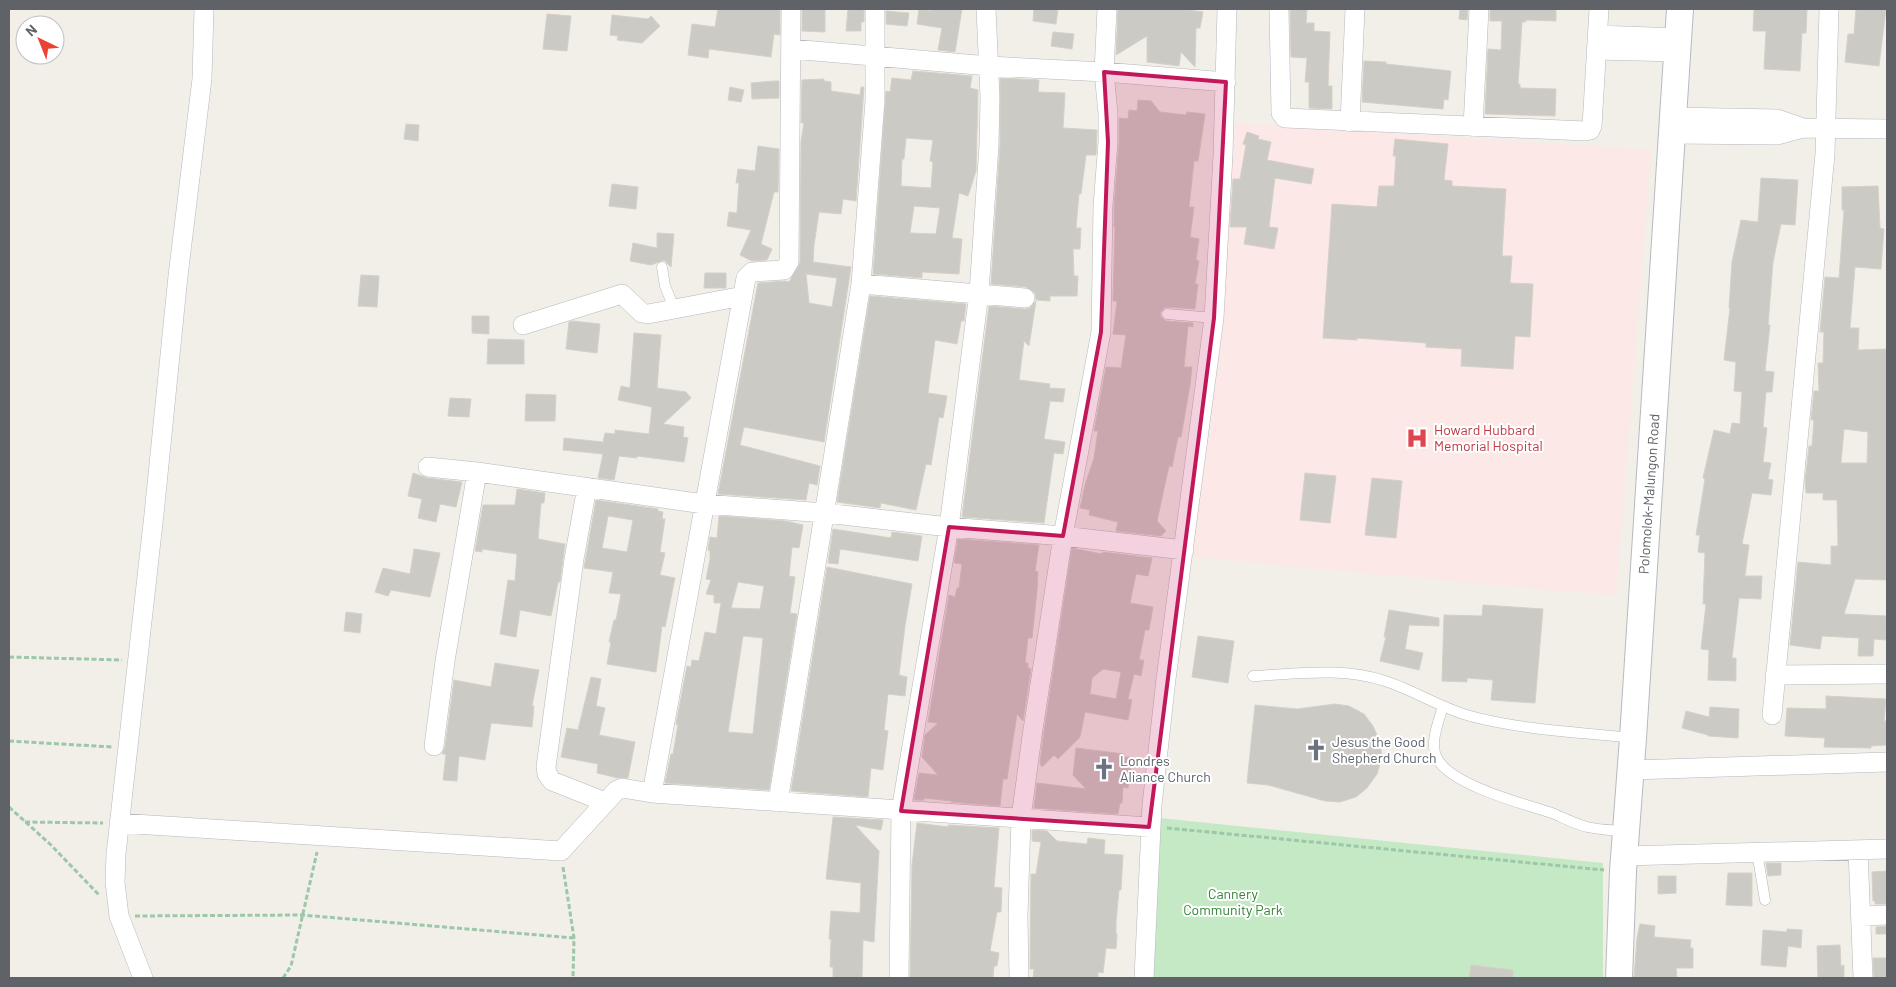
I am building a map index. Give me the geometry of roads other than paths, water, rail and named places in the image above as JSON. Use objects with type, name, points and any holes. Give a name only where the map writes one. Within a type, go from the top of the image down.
[{"type":"main road","name":"Polomolok-Malungon Road","points":[[1619,978],[1625,853],[1680,9]]},
{"type":"street","points":[[143,978],[119,916],[115,882],[119,823],[138,661],[178,276],[202,79],[204,9]]},
{"type":"street","points":[[652,793],[746,278],[749,274],[780,271],[786,268],[789,262],[791,9]]},
{"type":"street","points":[[778,802],[862,284],[866,198],[875,101],[875,9]]},
{"type":"street","points":[[900,978],[901,811],[950,527],[979,294],[989,145],[989,66],[986,9]]},
{"type":"street","points":[[1020,978],[1018,916],[1021,818],[1063,536],[1101,332],[1103,206],[1108,142],[1108,113],[1104,72],[1107,9]]},
{"type":"street","points":[[1144,978],[1149,828],[1166,680],[1214,318],[1226,82],[1227,9]]},
{"type":"street","points":[[1279,9],[1282,115],[1288,119],[1585,131],[1590,130],[1592,126],[1598,9]]},
{"type":"street","points":[[1350,122],[1355,9]]},
{"type":"street","points":[[1473,127],[1479,9]]},
{"type":"street","points":[[1772,715],[1821,210],[1826,128],[1829,9]]},
{"type":"street","points":[[1597,42],[1678,45]]},
{"type":"street","points":[[791,49],[989,66],[1104,72],[1226,82]]},
{"type":"street","points":[[1673,126],[1777,119],[1803,128],[1887,129]]},
{"type":"street","points":[[862,284],[1025,298]]},
{"type":"street","points":[[523,325],[622,294],[642,313],[648,314],[743,296]]},
{"type":"street","points":[[428,467],[477,472],[704,504],[825,513],[950,527],[1063,536],[1184,550]]},
{"type":"street","points":[[434,746],[445,662],[477,472]]},
{"type":"street","points":[[587,487],[574,559],[546,767],[547,774],[552,781],[605,802]]},
{"type":"street","points":[[1775,675],[1887,674]]},
{"type":"street","points":[[1631,770],[1887,762]]},
{"type":"street","points":[[119,823],[561,852],[605,802],[617,790],[622,788],[652,793],[1149,828]]},
{"type":"street","points":[[1625,853],[1887,849]]},
{"type":"street","points":[[1858,850],[1863,978]]},
{"type":"street","points":[[1861,916],[1887,915]]},
{"type":"lane","points":[[662,267],[665,286],[674,308]]},
{"type":"lane","points":[[1167,314],[1214,318]]},
{"type":"lane","points":[[1252,676],[1348,673],[1387,682],[1469,716],[1517,725],[1633,738]]},
{"type":"lane","points":[[1443,706],[1436,730],[1434,747],[1436,757],[1443,767],[1470,784],[1488,792],[1597,830],[1625,853]]},
{"type":"lane","points":[[1757,852],[1765,900]]},
{"type":"place","name":"Howard Hubbard Memorial Hospital","points":[[1417,438]]},
{"type":"place","name":"Jesus the Good Shepherd Church","points":[[1316,750]]},
{"type":"place","name":"Londres Aliance Church","points":[[1104,769]]},
{"type":"park label","name":"Cannery Community Park","points":[[1233,902]]}]
